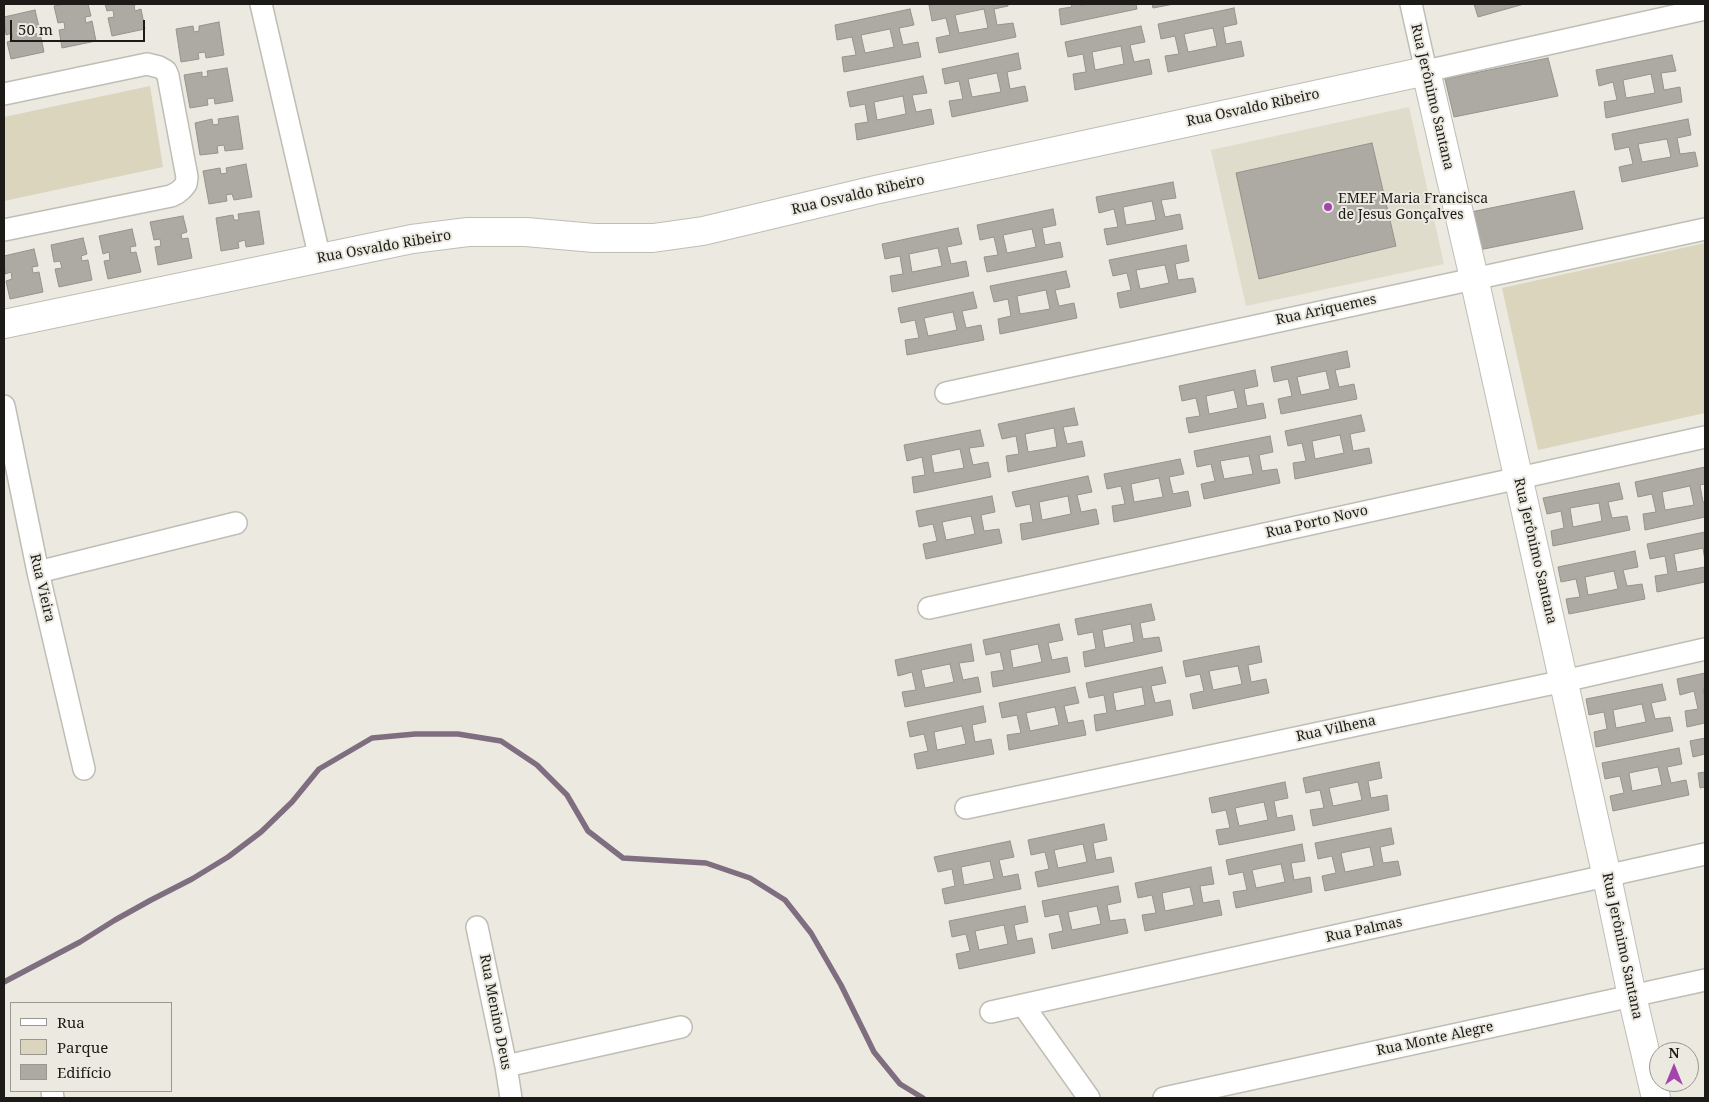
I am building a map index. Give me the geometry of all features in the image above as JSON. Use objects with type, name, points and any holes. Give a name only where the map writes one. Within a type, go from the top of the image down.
[{"type":"street","points":[[261,4],[320,259]]},
{"type":"street","name":"Rua Jerônimo Santana","points":[[1411,4],[1519,477],[1656,1098]]},
{"type":"street","name":"Rua Osvaldo Ribeiro","points":[[4,324],[412,239],[468,232],[526,232],[594,238],[654,238],[702,231],[875,190],[1705,9]]},
{"type":"street","points":[[4,94],[148,64],[159,66],[166,71],[168,76],[187,177],[186,184],[182,189],[171,196],[4,230]]},
{"type":"street","name":"Rua Ariquemes","points":[[946,392],[1705,229]]},
{"type":"street","name":"Rua Vieira","points":[[4,406],[10,444],[38,572],[84,769]]},
{"type":"street","name":"Rua Porto Novo","points":[[929,608],[1705,437]]},
{"type":"street","points":[[38,572],[236,522]]},
{"type":"street","name":"Rua Vilhena","points":[[966,808],[1564,681],[1705,649]]},
{"type":"street","name":"Rua Palmas","points":[[991,1012],[1705,854]]},
{"type":"street","name":"Rua Menino Deus","points":[[478,926],[511,1098]]},
{"type":"street","name":"Rua Monte Alegre","points":[[1164,1098],[1705,980]]},
{"type":"street","points":[[1023,1005],[1088,1098]]},
{"type":"street","points":[[506,1066],[681,1027]]},
{"type":"shaded area","name":"EMEF Maria Francisca de Jesus Gonçalves","points":[[1409,107],[1444,264],[1246,306],[1211,150]]},
{"type":"green space","points":[[150,86],[163,167],[4,201],[4,117]]},
{"type":"green space","points":[[1705,243],[1705,413],[1538,450],[1502,288]]},
{"type":"building","points":[[88,4],[91,16],[85,17],[86,23],[92,21],[96,41],[62,48],[59,30],[65,29],[64,22],[58,23],[54,6]]},
{"type":"building","points":[[105,4],[140,4],[134,5],[135,11],[141,9],[145,29],[112,36],[108,18],[114,17],[113,10],[107,11]]},
{"type":"building","points":[[1008,4],[1008,6],[994,9],[997,25],[1013,23],[1016,37],[939,53],[936,38],[950,35],[946,18],[932,21],[929,5]],"holes":[[[984,9],[988,28],[959,33],[955,15]]]},
{"type":"building","points":[[1071,4],[1136,4],[1137,9],[1061,25],[1059,9],[1072,7]]},
{"type":"building","points":[[1152,4],[1174,4],[1153,8]]},
{"type":"building","points":[[1474,4],[1524,4],[1478,17]]},
{"type":"building","points":[[1234,8],[1237,24],[1223,27],[1226,44],[1241,41],[1244,56],[1168,72],[1165,56],[1179,54],[1175,36],[1161,39],[1158,24]],"holes":[[[1213,28],[1217,46],[1188,52],[1184,34]]]},
{"type":"building","points":[[910,9],[914,25],[899,28],[903,45],[918,42],[921,57],[844,72],[842,57],[856,55],[852,37],[837,40],[835,25]],"holes":[[[890,29],[894,47],[865,53],[861,35]]]},
{"type":"building","points":[[35,10],[39,27],[33,28],[35,34],[40,33],[44,52],[11,59],[7,42],[13,40],[12,33],[6,35],[4,17]]},
{"type":"building","points":[[219,22],[224,55],[206,58],[205,52],[198,53],[199,59],[181,62],[176,29],[193,26],[194,32],[199,31],[199,26]]},
{"type":"building","points":[[1141,26],[1145,42],[1130,45],[1134,62],[1149,59],[1152,74],[1075,90],[1073,74],[1086,72],[1083,54],[1068,57],[1065,42]],"holes":[[[1121,46],[1124,64],[1095,70],[1092,52]]]},
{"type":"building","points":[[1018,53],[1021,69],[1007,72],[1010,89],[1025,86],[1028,101],[952,117],[949,101],[963,99],[959,81],[945,84],[942,69]],"holes":[[[997,73],[1001,92],[972,97],[968,79]]]},
{"type":"building","points":[[1672,55],[1676,71],[1661,73],[1664,90],[1680,87],[1682,102],[1606,118],[1604,102],[1617,100],[1613,82],[1599,86],[1596,70]],"holes":[[[1651,74],[1655,93],[1626,98],[1623,80]]]},
{"type":"building","points":[[1548,58],[1558,96],[1454,117],[1445,79]]},
{"type":"building","points":[[227,68],[233,101],[215,104],[214,98],[207,99],[208,105],[190,108],[184,75],[202,72],[202,77],[208,76],[207,71]]},
{"type":"building","points":[[923,76],[927,93],[912,95],[916,112],[931,109],[934,124],[857,140],[855,124],[868,122],[865,104],[850,107],[847,92]],"holes":[[[903,96],[906,114],[877,120],[874,102]]]},
{"type":"building","points":[[238,116],[243,149],[225,151],[224,145],[217,146],[218,153],[200,155],[195,123],[212,119],[213,125],[219,124],[218,119]]},
{"type":"building","points":[[1688,119],[1691,135],[1677,138],[1680,154],[1695,152],[1698,166],[1622,182],[1619,167],[1633,164],[1629,147],[1615,150],[1612,134]],"holes":[[[1667,139],[1671,157],[1642,162],[1638,144]]]},
{"type":"building","points":[[1372,143],[1396,246],[1259,279],[1236,173]]},
{"type":"building","points":[[246,164],[252,197],[234,200],[232,194],[226,195],[227,201],[209,204],[203,171],[220,168],[221,174],[227,173],[226,168]]},
{"type":"building","points":[[1173,182],[1176,198],[1161,200],[1165,217],[1180,214],[1183,229],[1107,245],[1104,229],[1118,227],[1114,209],[1099,213],[1096,197]],"holes":[[[1152,201],[1156,220],[1126,225],[1123,207]]]},
{"type":"building","points":[[1574,191],[1583,229],[1479,250],[1471,212]]},
{"type":"building","points":[[1053,209],[1056,225],[1042,228],[1045,245],[1060,242],[1063,257],[987,272],[984,257],[998,255],[994,237],[980,240],[977,225]],"holes":[[[1032,229],[1036,247],[1007,253],[1003,235]]]},
{"type":"building","points":[[259,211],[264,244],[246,247],[245,240],[238,242],[239,248],[221,251],[216,218],[233,215],[234,220],[239,220],[238,214]]},
{"type":"building","points":[[183,216],[187,232],[181,234],[182,239],[188,238],[192,258],[158,265],[155,247],[161,246],[160,239],[154,240],[150,222]]},
{"type":"building","points":[[958,228],[962,244],[947,247],[951,264],[966,261],[969,276],[892,292],[890,276],[903,274],[900,256],[885,259],[882,244]],"holes":[[[938,248],[942,266],[912,272],[909,254]]]},
{"type":"building","points":[[132,229],[136,246],[130,247],[131,253],[136,252],[141,272],[108,279],[104,261],[110,260],[109,252],[103,254],[99,236]]},
{"type":"building","points":[[83,238],[87,254],[81,256],[82,261],[88,260],[92,280],[59,287],[55,269],[62,268],[60,261],[54,262],[51,245]]},
{"type":"building","points":[[1186,245],[1189,261],[1175,264],[1178,280],[1193,278],[1196,292],[1120,308],[1117,293],[1131,290],[1127,273],[1113,276],[1109,260]],"holes":[[[1165,265],[1169,283],[1140,289],[1136,270]]]},
{"type":"building","points":[[34,249],[38,266],[32,267],[33,273],[39,272],[43,292],[10,299],[6,281],[12,279],[11,272],[5,274],[4,256]]},
{"type":"building","points":[[1066,271],[1070,287],[1055,290],[1059,306],[1074,303],[1077,318],[1000,334],[998,319],[1011,316],[1008,299],[994,302],[990,286]],"holes":[[[1046,290],[1050,309],[1020,314],[1017,296]]]},
{"type":"building","points":[[973,292],[977,308],[962,311],[966,328],[981,325],[984,340],[907,355],[905,340],[919,338],[915,320],[901,323],[898,308]],"holes":[[[953,312],[957,330],[928,336],[924,318]]]},
{"type":"building","points":[[1347,351],[1350,367],[1335,370],[1339,387],[1354,384],[1357,399],[1281,414],[1278,399],[1292,396],[1288,379],[1274,382],[1271,367]],"holes":[[[1326,371],[1330,389],[1301,395],[1297,377]]]},
{"type":"building","points":[[1255,370],[1258,386],[1244,389],[1247,406],[1263,403],[1266,418],[1189,433],[1186,418],[1200,416],[1196,398],[1182,401],[1179,386]],"holes":[[[1234,390],[1238,408],[1209,414],[1206,396]]]},
{"type":"building","points":[[1074,408],[1078,425],[1063,427],[1067,444],[1082,441],[1085,456],[1008,472],[1006,456],[1019,454],[1016,436],[1002,439],[998,424]],"holes":[[[1054,428],[1057,447],[1028,452],[1025,434]]]},
{"type":"building","points":[[1361,415],[1365,431],[1350,434],[1353,451],[1369,448],[1372,463],[1295,479],[1293,463],[1306,461],[1302,443],[1288,446],[1285,431]],"holes":[[[1340,435],[1344,453],[1315,459],[1312,441]]]},
{"type":"building","points":[[980,430],[984,446],[969,448],[973,465],[988,462],[991,477],[914,493],[912,477],[925,475],[922,457],[907,461],[904,445]],"holes":[[[960,449],[964,468],[934,473],[931,455]]]},
{"type":"building","points":[[1270,436],[1273,452],[1259,455],[1262,471],[1277,469],[1280,483],[1204,499],[1201,484],[1215,481],[1211,464],[1197,467],[1194,451]],"holes":[[[1249,456],[1253,474],[1224,479],[1220,461]]]},
{"type":"building","points":[[1180,459],[1184,474],[1169,477],[1173,494],[1188,491],[1191,506],[1114,522],[1112,506],[1125,504],[1121,486],[1107,489],[1104,474]],"holes":[[[1159,478],[1163,497],[1134,502],[1131,484]]]},
{"type":"building","points":[[1705,467],[1705,484],[1700,485],[1703,502],[1705,502],[1705,517],[1645,530],[1643,514],[1656,512],[1652,494],[1638,497],[1635,482]],"holes":[[[1690,486],[1694,505],[1665,510],[1662,492]]]},
{"type":"building","points":[[1088,476],[1092,492],[1077,495],[1081,512],[1096,509],[1099,524],[1022,540],[1020,524],[1033,522],[1030,504],[1016,507],[1012,492]],"holes":[[[1068,496],[1071,514],[1042,520],[1039,502]]]},
{"type":"building","points":[[1619,483],[1623,499],[1608,502],[1612,518],[1627,516],[1630,530],[1553,546],[1551,531],[1564,528],[1561,511],[1547,514],[1543,498]],"holes":[[[1599,503],[1602,521],[1573,527],[1570,508]]]},
{"type":"building","points":[[992,496],[995,512],[981,515],[984,531],[999,529],[1002,543],[926,559],[923,544],[937,541],[933,524],[919,527],[916,511]],"holes":[[[971,516],[975,534],[946,540],[942,522]]]},
{"type":"building","points":[[1705,532],[1705,561],[1703,548],[1674,554],[1677,572],[1705,567],[1705,582],[1657,592],[1655,576],[1668,574],[1665,556],[1650,559],[1647,544]]},
{"type":"building","points":[[1635,551],[1638,567],[1623,570],[1627,586],[1642,584],[1645,599],[1569,614],[1566,599],[1580,597],[1576,579],[1561,582],[1558,567]],"holes":[[[1614,571],[1618,589],[1588,595],[1585,577]]]},
{"type":"building","points":[[1151,604],[1155,620],[1140,623],[1143,639],[1159,637],[1162,651],[1085,667],[1083,652],[1096,649],[1093,632],[1078,635],[1075,619]],"holes":[[[1131,624],[1134,642],[1105,648],[1102,630]]]},
{"type":"building","points":[[1059,624],[1063,640],[1048,643],[1052,660],[1067,657],[1070,672],[993,687],[991,672],[1004,670],[1000,652],[986,655],[983,640]],"holes":[[[1038,644],[1042,662],[1013,668],[1010,650]]]},
{"type":"building","points":[[971,644],[974,661],[959,663],[963,680],[978,677],[981,692],[905,707],[902,692],[916,690],[912,672],[898,676],[895,660]],"holes":[[[950,664],[954,682],[925,688],[921,670]]]},
{"type":"building","points":[[1259,646],[1262,662],[1248,665],[1251,682],[1266,679],[1269,693],[1193,709],[1190,694],[1204,691],[1200,674],[1186,677],[1183,661]],"holes":[[[1238,666],[1242,684],[1213,690],[1209,671]]]},
{"type":"building","points":[[1162,667],[1166,683],[1151,686],[1155,703],[1170,700],[1173,715],[1096,731],[1094,715],[1107,713],[1104,695],[1089,698],[1086,683]],"holes":[[[1142,687],[1145,705],[1116,711],[1113,693]]]},
{"type":"building","points":[[1705,673],[1705,689],[1703,689],[1705,723],[1687,727],[1685,711],[1698,709],[1694,691],[1680,695],[1677,679]]},
{"type":"building","points":[[1662,684],[1666,700],[1651,703],[1655,719],[1670,717],[1673,731],[1596,747],[1594,732],[1607,729],[1604,712],[1589,715],[1586,699]],"holes":[[[1642,704],[1646,722],[1616,728],[1613,710]]]},
{"type":"building","points":[[1075,687],[1079,703],[1064,706],[1068,723],[1083,720],[1086,735],[1009,750],[1007,735],[1021,733],[1017,715],[1002,718],[999,703]],"holes":[[[1055,707],[1059,725],[1030,731],[1026,713]]]},
{"type":"building","points":[[983,706],[986,722],[972,725],[975,742],[991,739],[994,754],[917,769],[914,754],[928,751],[924,734],[910,737],[907,722]],"holes":[[[962,726],[966,744],[937,750],[934,732]]]},
{"type":"building","points":[[1705,738],[1705,754],[1693,757],[1690,741]]},
{"type":"building","points":[[1679,748],[1682,764],[1667,767],[1671,783],[1686,780],[1689,795],[1613,811],[1610,796],[1624,793],[1620,776],[1605,779],[1602,763]],"holes":[[[1658,767],[1662,785],[1632,791],[1629,773]]]},
{"type":"building","points":[[1379,762],[1382,778],[1368,781],[1371,798],[1387,795],[1389,810],[1313,826],[1310,810],[1324,808],[1320,790],[1306,793],[1303,778]],"holes":[[[1358,782],[1362,800],[1333,806],[1329,788]]]},
{"type":"building","points":[[1705,772],[1705,787],[1700,788],[1698,773]]},
{"type":"building","points":[[1285,782],[1288,798],[1274,801],[1277,818],[1292,815],[1295,830],[1219,845],[1216,830],[1230,828],[1226,810],[1212,813],[1209,798]],"holes":[[[1264,802],[1268,820],[1239,826],[1235,808]]]},
{"type":"building","points":[[1104,824],[1107,840],[1093,843],[1096,860],[1111,857],[1114,872],[1038,887],[1035,872],[1049,869],[1045,852],[1031,855],[1028,840]],"holes":[[[1083,844],[1087,862],[1058,868],[1054,850]]]},
{"type":"building","points":[[1391,828],[1394,844],[1380,847],[1383,863],[1398,861],[1401,875],[1325,891],[1322,876],[1336,873],[1332,856],[1318,859],[1315,843]],"holes":[[[1370,847],[1374,866],[1345,872],[1341,853]]]},
{"type":"building","points":[[1010,841],[1014,857],[999,860],[1003,877],[1018,874],[1021,889],[945,904],[942,889],[955,886],[952,869],[938,872],[934,857]],"holes":[[[990,861],[994,879],[964,885],[961,867]]]},
{"type":"building","points":[[1302,844],[1305,861],[1291,863],[1294,880],[1310,877],[1312,892],[1236,908],[1233,892],[1247,890],[1243,872],[1229,875],[1226,860]],"holes":[[[1281,864],[1285,882],[1256,888],[1252,870]]]},
{"type":"building","points":[[1211,867],[1214,884],[1200,886],[1203,903],[1219,900],[1222,915],[1145,931],[1142,915],[1156,913],[1152,895],[1138,898],[1135,883]],"holes":[[[1190,887],[1194,905],[1165,911],[1162,893]]]},
{"type":"building","points":[[1118,886],[1121,902],[1107,905],[1110,921],[1125,919],[1128,933],[1052,949],[1049,934],[1063,931],[1059,914],[1045,917],[1042,901]],"holes":[[[1097,906],[1101,924],[1072,930],[1068,912]]]},
{"type":"building","points":[[1025,906],[1028,922],[1014,925],[1017,941],[1032,938],[1035,953],[959,969],[956,954],[970,951],[966,934],[952,937],[949,921]],"holes":[[[1004,925],[1008,944],[979,950],[975,931]]]},
{"type":"waterway","points":[[4,982],[80,942],[115,920],[192,879],[228,857],[261,832],[292,802],[319,769],[372,738],[415,734],[458,734],[501,741],[537,765],[567,795],[588,831],[623,858],[706,863],[750,878],[785,900],[811,933],[841,985],[874,1052],[900,1084],[923,1098]]},
{"type":"place","name":"EMEF Maria Francisca de Jesus Gonçalves","points":[[1328,207]]}]
